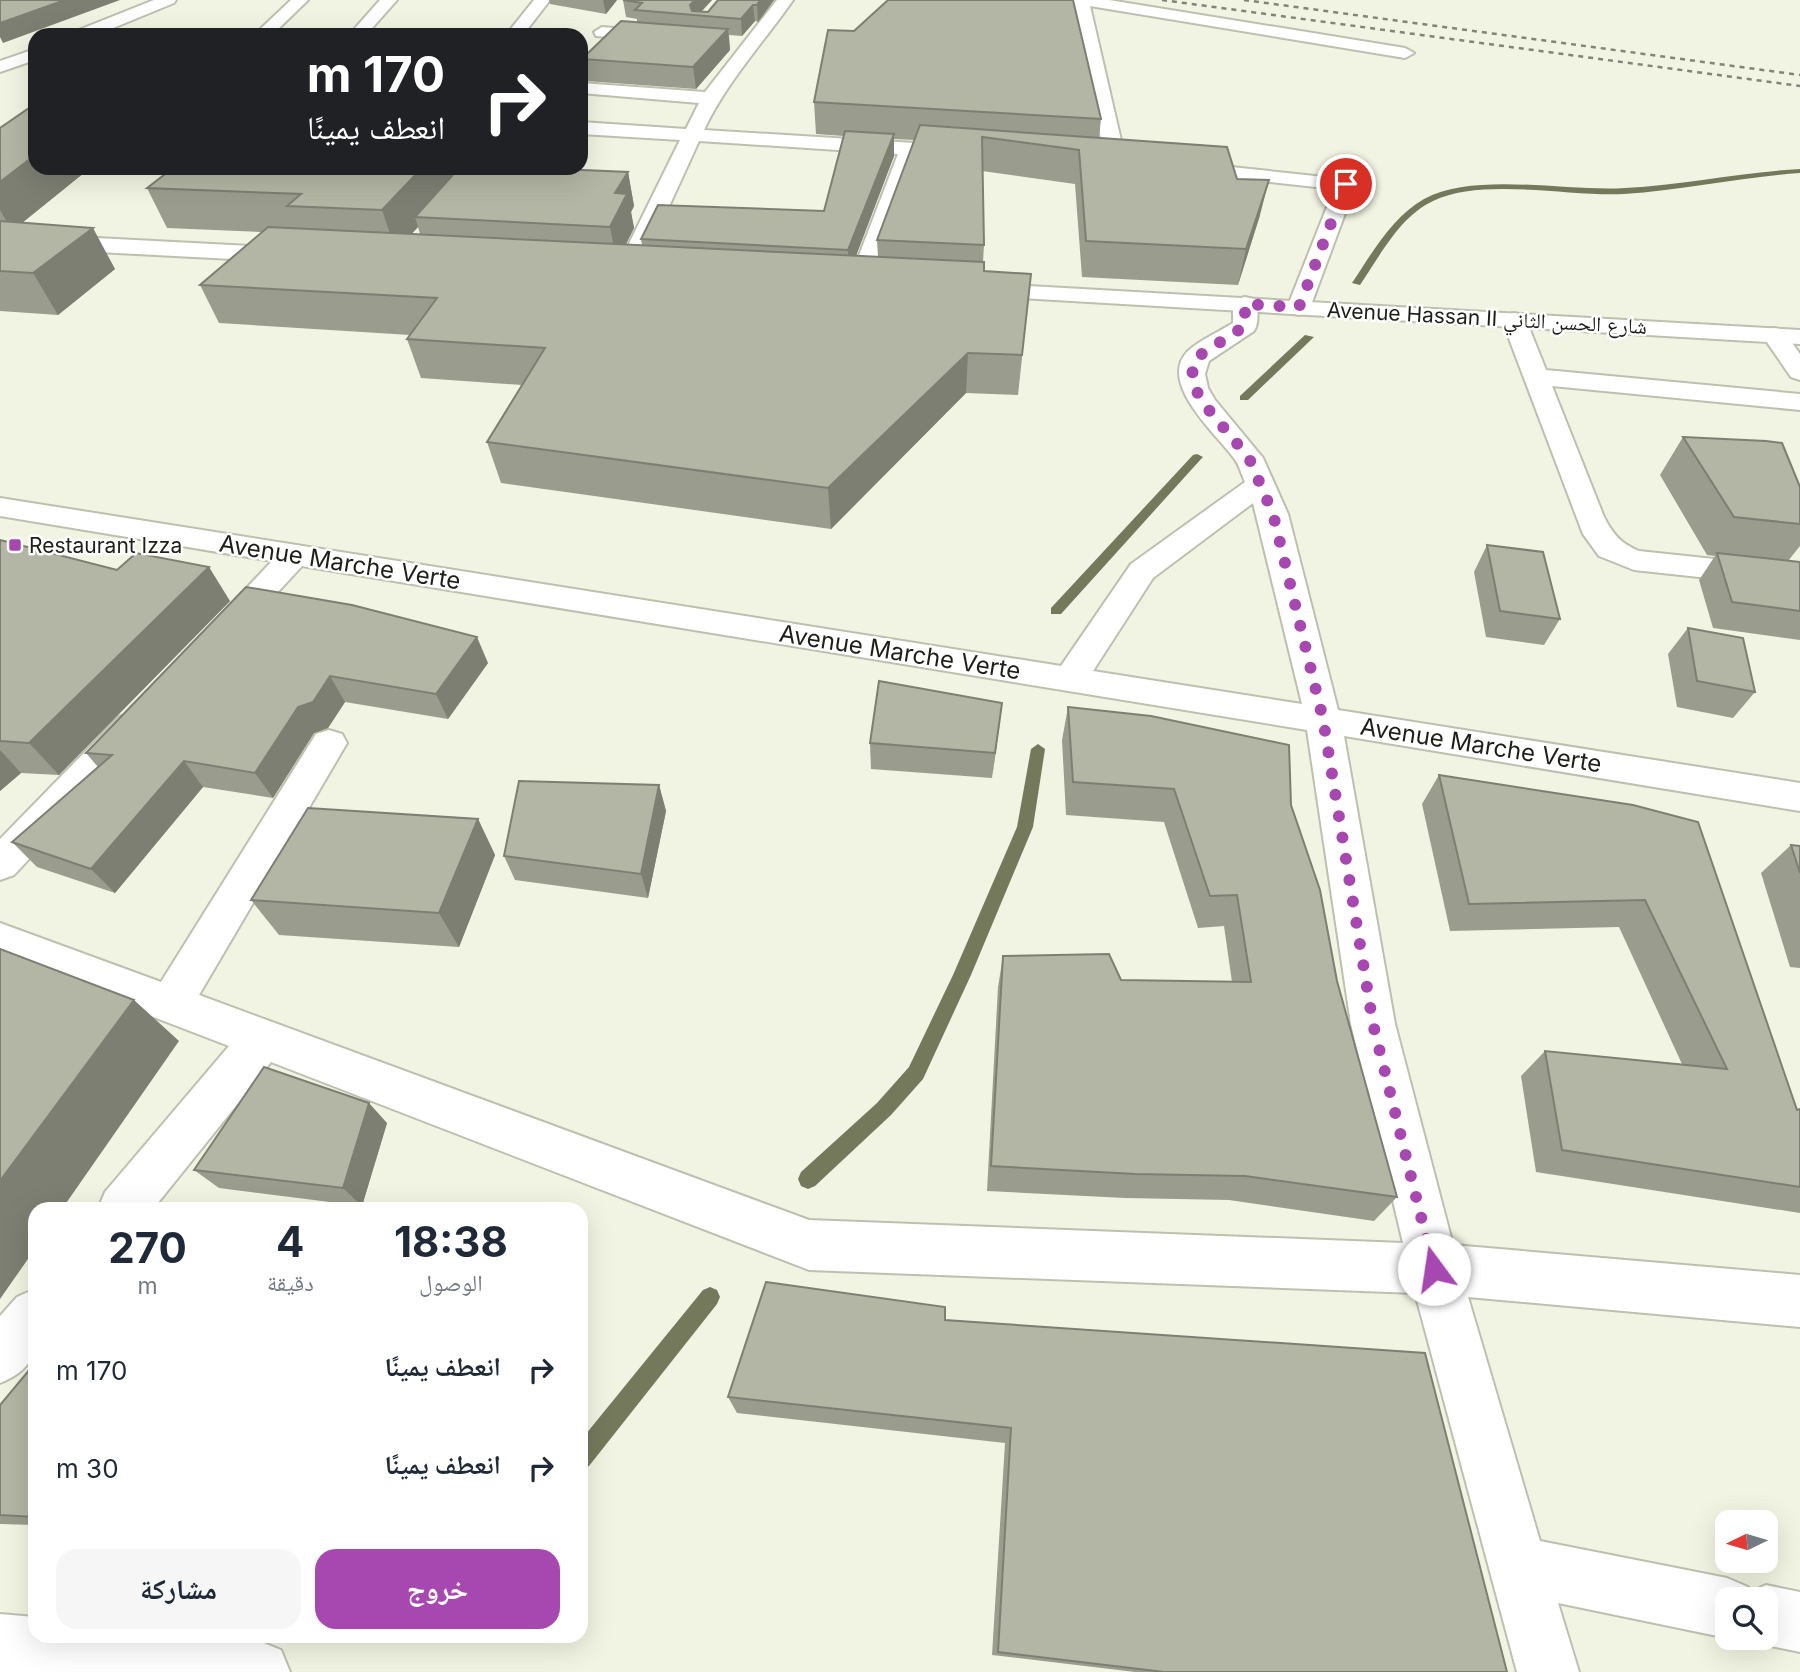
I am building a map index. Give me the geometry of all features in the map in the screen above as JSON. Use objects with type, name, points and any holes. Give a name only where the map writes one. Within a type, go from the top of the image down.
[{"type":"street","points":[[99,28],[168,0]]},
{"type":"street","points":[[270,28],[300,0]]},
{"type":"street","points":[[363,28],[389,0]]},
{"type":"street","points":[[520,28],[542,0]]},
{"type":"street","points":[[627,272],[710,98],[754,44],[785,0]]},
{"type":"street","points":[[1143,164],[1109,161],[1080,0],[1405,54]]},
{"type":"street","points":[[606,33],[685,39]]},
{"type":"street","points":[[727,42],[754,44]]},
{"type":"street","points":[[0,67],[28,57]]},
{"type":"street","points":[[588,89],[710,98]]},
{"type":"street","points":[[588,128],[979,153]]},
{"type":"street","points":[[860,284],[910,149]]},
{"type":"street","points":[[1170,167],[1346,184],[1299,307]]},
{"type":"street","points":[[0,240],[314,256]]},
{"type":"street","points":[[599,271],[654,274]]},
{"type":"street","points":[[833,283],[888,286]]},
{"type":"street","name":"Avenue Hassan II شارع الحسن الثاني","points":[[956,289],[1800,337]]},
{"type":"street","points":[[1245,304],[1245,326],[1197,357],[1192,374],[1195,388],[1203,403],[1249,458],[1273,514],[1323,719],[1373,1024],[1434,1269],[1548,1672]]},
{"type":"street","points":[[1514,320],[1590,517],[1601,541],[1611,551],[1634,560],[1800,578]]},
{"type":"street","points":[[1774,335],[1800,372]]},
{"type":"street","points":[[1536,377],[1800,402]]},
{"type":"street","points":[[1070,679],[1142,571],[1260,484]]},
{"type":"street","name":"Avenue Marche Verte","points":[[0,507],[1800,797]]},
{"type":"street","points":[[200,654],[295,555]]},
{"type":"street","points":[[0,864],[152,704]]},
{"type":"street","points":[[170,1005],[329,743]]},
{"type":"street","points":[[0,940],[809,1245],[1434,1269],[1800,1301]]},
{"type":"street","points":[[128,1202],[263,1039]]},
{"type":"street","points":[[0,1357],[28,1323]]},
{"type":"street","points":[[1518,1566],[1715,1606]]},
{"type":"street","points":[[1778,1617],[1800,1622]]},
{"type":"street","points":[[0,1644],[259,1672]]},
{"type":"building","points":[[0,0],[65,0],[0,23]]},
{"type":"building","points":[[623,0],[695,0],[690,5],[692,11],[708,12],[718,0],[760,0],[741,19],[635,10],[642,3]]},
{"type":"building","points":[[888,0],[1073,0],[1101,119],[814,102],[828,30],[854,31]]},
{"type":"building","points":[[621,21],[728,29],[693,67],[588,59],[588,53]]},
{"type":"building","points":[[28,109],[28,160],[0,182],[0,128]]},
{"type":"building","points":[[920,125],[1227,147],[1237,179],[1269,180],[1246,249],[1086,241],[1079,150],[982,137],[984,245],[877,240]]},
{"type":"building","points":[[845,131],[894,134],[848,250],[641,239],[658,205],[824,211]]},
{"type":"building","points":[[588,170],[628,172],[615,193],[627,194],[610,227],[415,217],[453,175],[588,175]]},
{"type":"building","points":[[164,175],[415,175],[382,210],[287,206],[301,194],[147,188]]},
{"type":"building","points":[[0,221],[93,228],[33,273],[0,271]]},
{"type":"building","points":[[268,227],[984,262],[984,271],[1031,274],[1022,355],[968,353],[828,488],[487,442],[545,348],[407,339],[437,298],[200,285]]},
{"type":"building","points":[[1683,437],[1782,443],[1800,487],[1800,524],[1734,517]]},
{"type":"building","points":[[0,540],[117,570],[136,553],[209,567],[29,743],[0,741]]},
{"type":"building","points":[[1487,545],[1543,552],[1560,619],[1500,611]]},
{"type":"building","points":[[1717,553],[1800,562],[1800,611],[1732,602]]},
{"type":"building","points":[[246,587],[352,605],[477,637],[436,694],[330,676],[313,702],[298,707],[255,773],[184,761],[91,869],[12,842],[112,755],[86,753]]},
{"type":"building","points":[[1688,628],[1743,638],[1755,692],[1697,681]]},
{"type":"building","points":[[879,681],[1002,703],[995,753],[870,743]]},
{"type":"building","points":[[1068,707],[1151,716],[1289,745],[1291,805],[1320,890],[1337,981],[1397,1197],[1245,1176],[1135,1174],[991,1166],[1003,956],[1109,954],[1121,980],[1251,982],[1237,895],[1210,896],[1174,789],[1073,782]]},
{"type":"building","points":[[1439,775],[1633,805],[1698,822],[1797,1110],[1800,1109],[1800,1187],[1562,1150],[1545,1051],[1727,1069],[1645,900],[1469,904]]},
{"type":"building","points":[[519,781],[659,785],[641,874],[504,856]]},
{"type":"building","points":[[308,808],[478,819],[439,913],[251,900]]},
{"type":"building","points":[[1791,845],[1800,846],[1800,873]]},
{"type":"building","points":[[0,949],[134,1000],[0,1181]]},
{"type":"building","points":[[264,1067],[369,1103],[343,1188],[194,1170]]},
{"type":"building","points":[[766,1282],[945,1307],[945,1320],[1425,1353],[1507,1672],[1164,1672],[998,1652],[1011,1428],[728,1397]]},
{"type":"building","points":[[28,1371],[28,1517],[0,1515],[0,1405]]},
{"type":"waterway","points":[[1357,283],[1389,236],[1408,215],[1430,199],[1448,193],[1497,188],[1625,191],[1800,171]]},
{"type":"waterway","points":[[1244,398],[1309,337]]},
{"type":"waterway","points":[[1056,611],[1197,457]]},
{"type":"waterway","points":[[808,1179],[884,1109],[916,1073],[962,975],[1025,827],[1038,749]]},
{"type":"waterway","points":[[588,1449],[710,1297]]},
{"type":"railway","points":[[1162,0],[1800,86]]},
{"type":"railway","points":[[1244,0],[1800,75]]},
{"type":"place","name":"Restaurant Izza","points":[[15,545]]},
{"type":"route","points":[[1346,184],[1299,307],[1245,304],[1245,326],[1197,357],[1192,374],[1195,388],[1203,403],[1249,458],[1273,514],[1323,719],[1373,1024],[1434,1269]]}]
